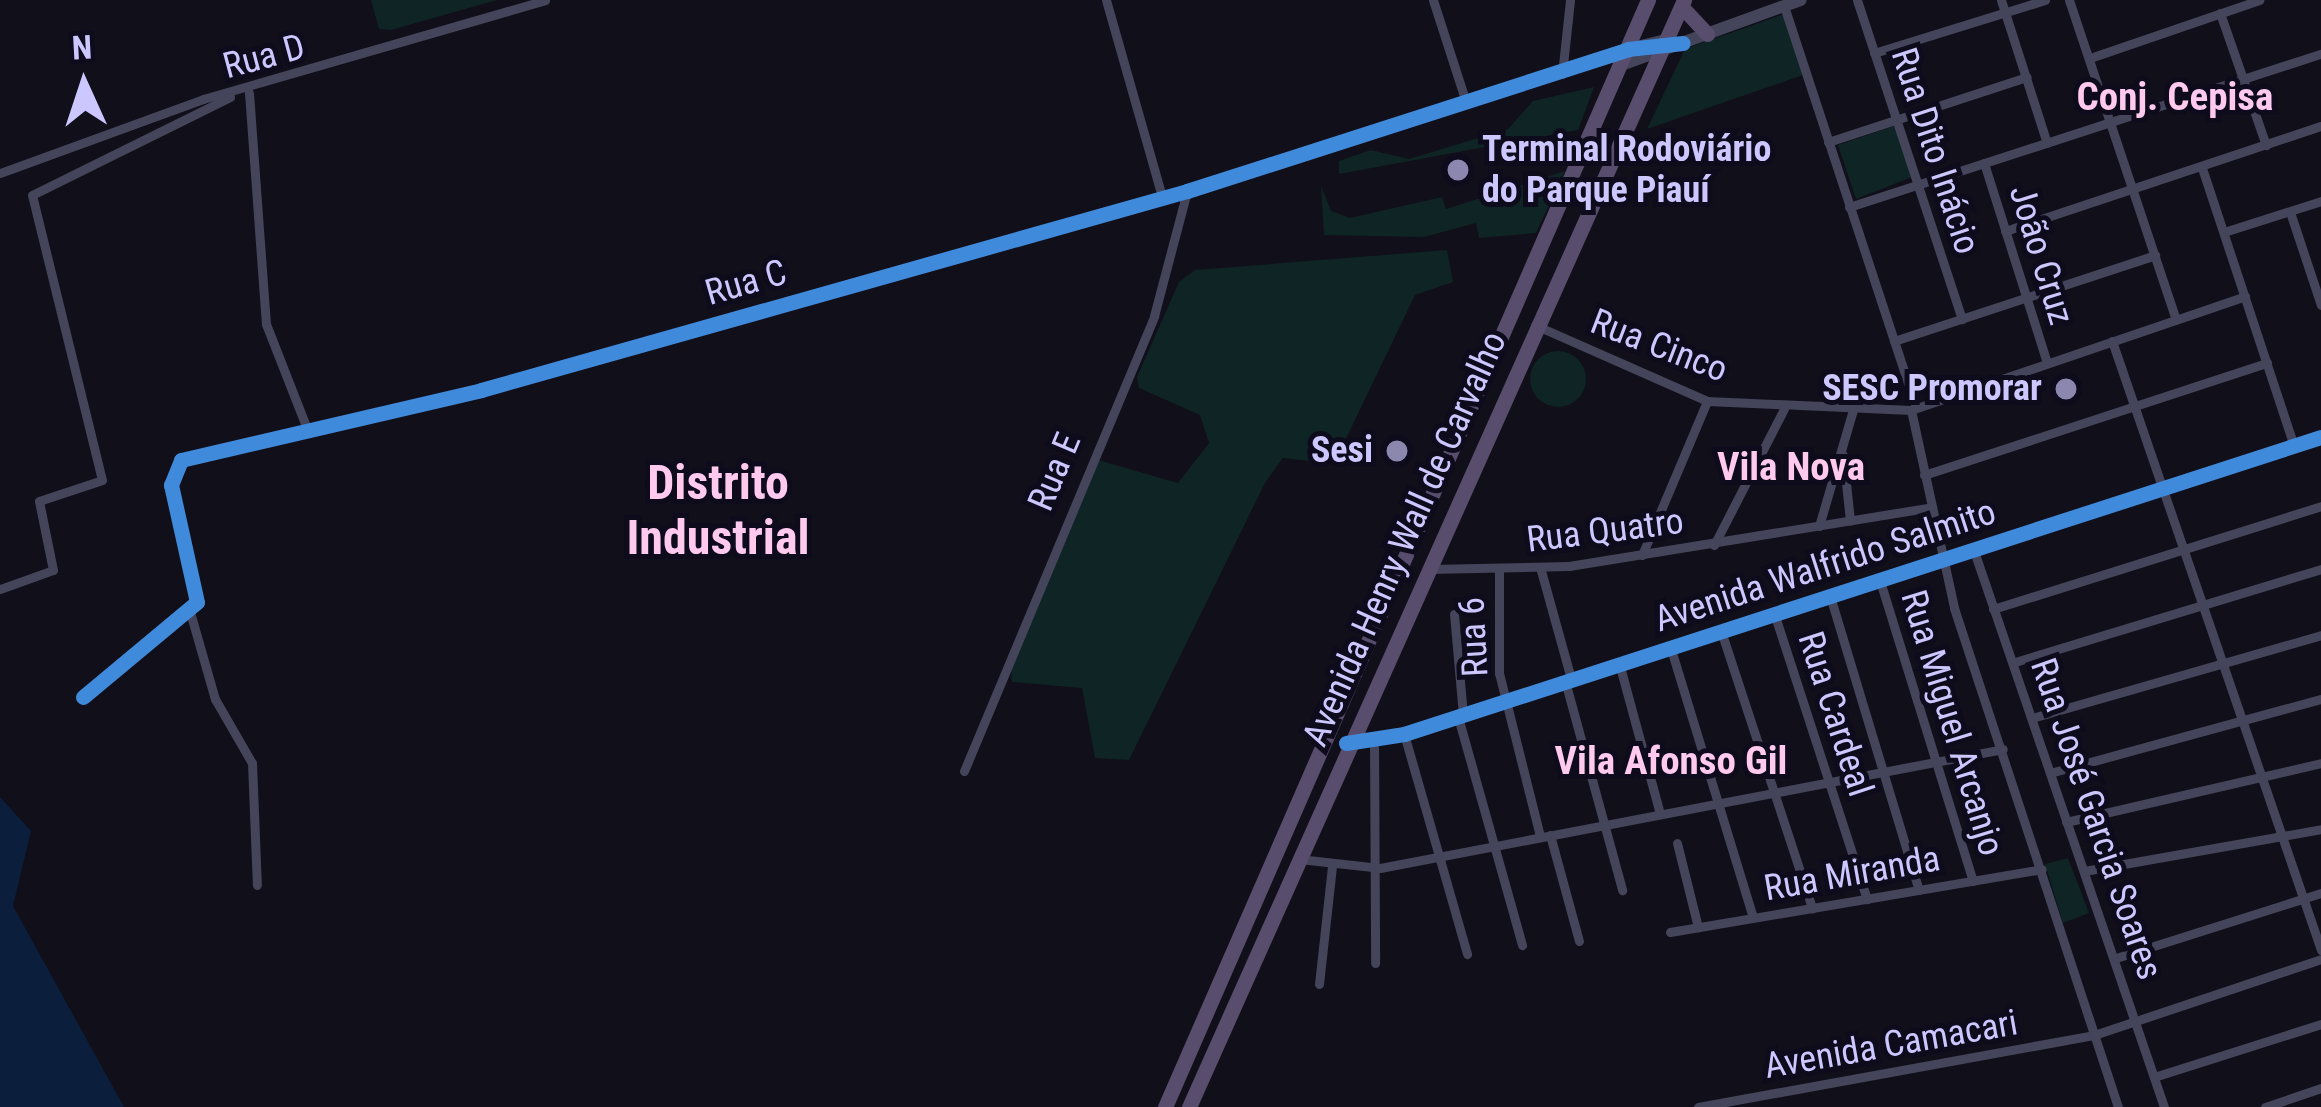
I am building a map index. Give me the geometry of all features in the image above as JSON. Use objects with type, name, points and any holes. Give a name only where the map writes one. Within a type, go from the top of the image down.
[{"type":"main road","name":"Avenida Henry Wall de Carvalho","points":[[1176,1106],[1294,858],[1296,831],[1346,743],[1424,568],[1433,527],[1619,59],[1648,0]]},
{"type":"main road","name":"Avenida Henry Wall de Carvalho","points":[[1176,1106],[1296,831],[1331,731],[1588,215],[1661,56],[1676,41],[1683,3]]},
{"type":"main road","points":[[1683,3],[1707,34]]},
{"type":"main road","points":[[1582,159],[1598,176],[1588,215]]},
{"type":"main road","points":[[1331,731],[1346,743]]},
{"type":"street","name":"Rua D","points":[[0,173],[545,0]]},
{"type":"street","points":[[1106,0],[1162,196]]},
{"type":"street","points":[[1433,0],[1466,102]]},
{"type":"street","points":[[1562,74],[1570,0]]},
{"type":"street","points":[[1619,59],[1801,0]]},
{"type":"street","name":"Rua Dito Inácio","points":[[1857,0],[1962,319]]},
{"type":"street","points":[[2001,0],[2047,143]]},
{"type":"street","points":[[1874,53],[2045,0]]},
{"type":"street","points":[[2069,0],[2176,320]]},
{"type":"street","points":[[2090,58],[2259,0]]},
{"type":"street","points":[[1784,6],[1914,409],[1941,561],[2118,1107]]},
{"type":"street","points":[[2220,14],[2266,145]]},
{"type":"street","points":[[1850,207],[2321,54]]},
{"type":"street","points":[[1619,59],[1661,56]]},
{"type":"street","name":"Rua C","points":[[190,612],[196,582],[173,466],[1187,191],[1619,59]]},
{"type":"street","points":[[1828,142],[2026,77]]},
{"type":"street","points":[[249,93],[266,324],[308,431]]},
{"type":"street","points":[[0,590],[53,570],[39,501],[102,479],[28,211],[32,195],[230,97]]},
{"type":"street","points":[[2006,231],[2321,126]]},
{"type":"street","name":"João Cruz","points":[[1984,163],[2047,363]]},
{"type":"street","points":[[2202,168],[2294,446]]},
{"type":"street","name":"Rua E","points":[[964,772],[1154,316],[1187,191]]},
{"type":"street","points":[[2224,232],[2321,201]]},
{"type":"street","points":[[2290,212],[2316,273],[2321,305]]},
{"type":"street","points":[[1894,341],[2155,255]]},
{"type":"street","name":"Rua Cinco","points":[[1534,324],[1707,400],[1784,409],[1914,409],[2245,296]]},
{"type":"street","points":[[2113,341],[2268,781],[2321,954]]},
{"type":"street","points":[[1924,475],[2267,363]]},
{"type":"street","points":[[1642,555],[1707,400]]},
{"type":"street","points":[[1714,545],[1784,409]]},
{"type":"street","points":[[1819,526],[1853,410]]},
{"type":"street","name":"Avenida Walfrido Salmito","points":[[1346,743],[1404,734],[2321,437]]},
{"type":"street","points":[[1843,450],[1850,520]]},
{"type":"street","points":[[1993,609],[2321,506]]},
{"type":"street","name":"Rua Quatro","points":[[1424,568],[1499,570],[1642,555],[1932,507]]},
{"type":"street","name":"Rua José Garcia Soares","points":[[1974,550],[2164,1107]]},
{"type":"street","points":[[1540,567],[1622,890]]},
{"type":"street","points":[[2015,662],[2321,569]]},
{"type":"street","name":"Rua 6","points":[[1499,570],[1506,700],[1579,941]]},
{"type":"street","name":"Rua Miguel Arcanjo","points":[[1880,581],[1973,881]]},
{"type":"street","points":[[1830,596],[1919,890]]},
{"type":"street","points":[[82,697],[190,612],[215,699],[252,763],[257,885]]},
{"type":"street","name":"Rua Cardeal","points":[[1774,613],[1867,899]]},
{"type":"street","points":[[1454,614],[1460,716],[1522,945]]},
{"type":"street","points":[[1721,631],[1812,908]]},
{"type":"street","points":[[2032,718],[2321,635]]},
{"type":"street","points":[[1670,646],[1753,918]]},
{"type":"street","points":[[1619,663],[1660,814]]},
{"type":"street","points":[[2050,773],[2248,723],[2321,699]]},
{"type":"street","points":[[1404,734],[1467,954]]},
{"type":"street","points":[[1374,742],[1379,868],[1375,964]]},
{"type":"street","points":[[1294,858],[1379,868],[2003,749]]},
{"type":"street","points":[[2066,822],[2268,781],[2321,763]]},
{"type":"street","points":[[2084,871],[2286,841],[2321,829]]},
{"type":"street","points":[[1677,843],[1698,928]]},
{"type":"street","points":[[1318,984],[1332,866]]},
{"type":"street","name":"Rua Miranda","points":[[1670,932],[2042,869]]},
{"type":"street","points":[[2116,958],[2321,893]]},
{"type":"street","name":"Avenida Camacari","points":[[1698,1107],[2094,1035],[2321,954]]},
{"type":"street","points":[[2154,1077],[2321,1024]]},
{"type":"street","points":[[2265,1107],[2321,1088]]},
{"type":"green space","points":[[371,0],[497,0],[391,30],[379,29]]},
{"type":"green space","points":[[1784,14],[1803,75],[1647,129],[1685,49]]},
{"type":"green space","points":[[1594,87],[1578,130],[1339,174],[1339,161],[1371,150],[1409,159],[1508,129],[1533,101]]},
{"type":"green space","points":[[1894,126],[1912,177],[1856,199],[1838,145]]},
{"type":"green space","points":[[1565,171],[1536,233],[1479,238],[1476,223],[1424,237],[1324,235],[1321,186],[1331,211],[1350,218],[1442,197],[1446,209]]},
{"type":"green space","points":[[1447,250],[1453,282],[1415,295],[1340,451],[1327,463],[1283,458],[1265,483],[1129,760],[1095,758],[1082,688],[1012,682],[1011,671],[1098,460],[1178,483],[1209,443],[1200,415],[1139,388],[1137,377],[1179,282],[1195,270]]},
{"type":"green space","points":[[1558,351],[1578,359],[1586,379],[1578,399],[1558,407],[1538,399],[1530,379],[1538,359]]},
{"type":"green space","points":[[2068,858],[2089,913],[2063,923],[2045,864]]},
{"type":"water","points":[[0,797],[31,831],[13,906],[124,1107],[0,1107]]},
{"type":"cycle path","points":[[83,697],[197,602],[171,485],[181,460],[481,390],[1187,191],[1628,49],[1683,43]]},
{"type":"cycle path","points":[[1346,743],[1404,734],[2321,437]]},
{"type":"place","name":"Terminal Rodoviário do Parque Piauí","points":[[1458,170]]},
{"type":"place","name":"SESC Promorar","points":[[2066,389]]},
{"type":"place","name":"Sesi","points":[[1397,451]]},
{"type":"district","name":"Conj. Cepisa","points":[[2175,97]]},
{"type":"district","name":"Vila Nova","points":[[1791,467]]},
{"type":"district","name":"Distrito Industrial","points":[[718,510]]},
{"type":"district","name":"Vila Afonso Gil","points":[[1671,761]]}]
